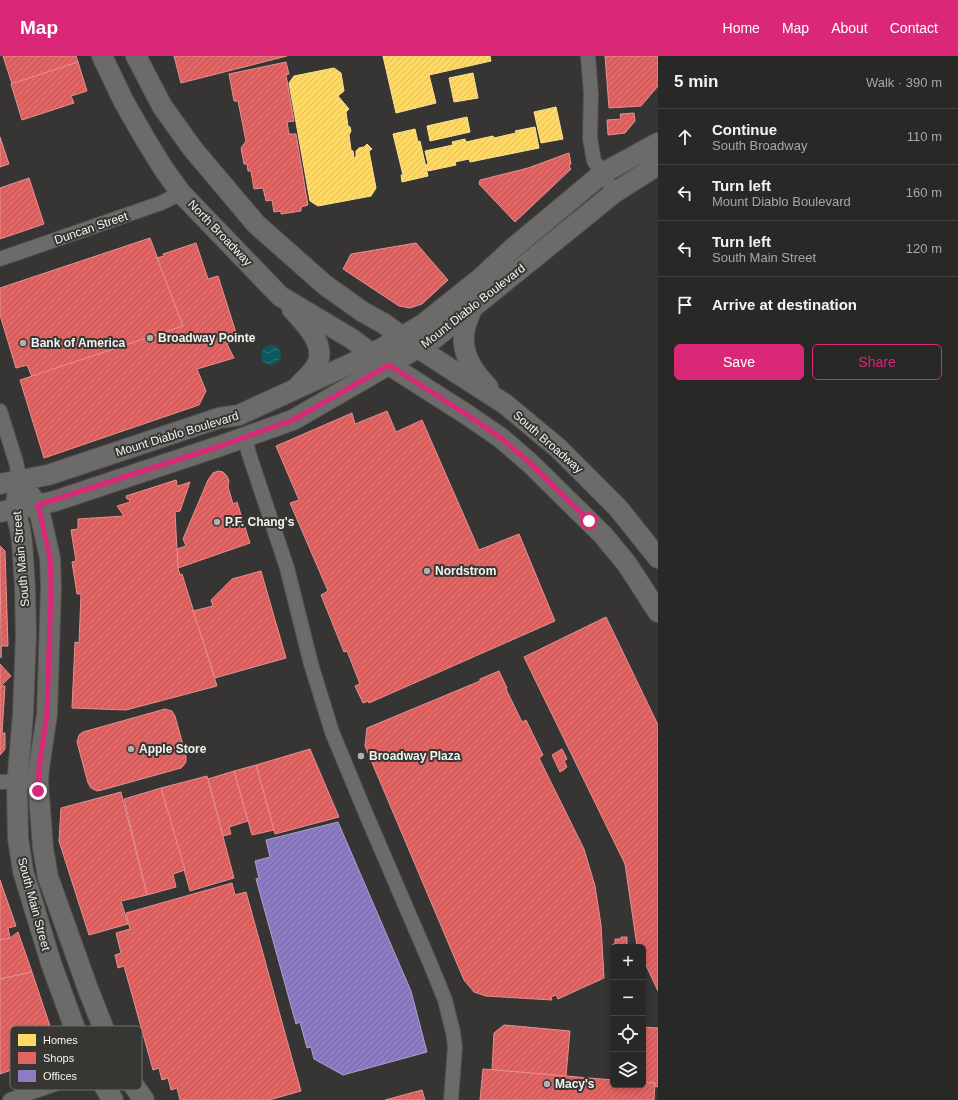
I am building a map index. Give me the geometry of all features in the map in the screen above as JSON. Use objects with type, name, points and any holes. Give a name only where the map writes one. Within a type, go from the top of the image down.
[{"type":"main road","name":"North Broadway","points":[[102,56],[124,102],[140,130],[162,168],[181,193],[280,296],[352,339],[389,365]]},
{"type":"main road","points":[[136,56],[162,106],[188,142],[256,224],[325,285],[411,343]]},
{"type":"main road","name":"Mount Diablo Boulevard","points":[[8,511],[38,505],[223,445],[293,420],[389,365],[411,343],[422,325],[482,277],[512,249],[603,172],[658,143]]},
{"type":"main road","name":"Mount Diablo Boulevard","points":[[0,484],[48,475],[219,418],[239,415],[372,354],[435,338],[614,193],[658,165]]},
{"type":"main road","points":[[280,296],[310,330],[319,347],[318,362],[313,370],[293,391]]},
{"type":"main road","points":[[472,308],[464,335],[468,360],[479,378],[505,404]]},
{"type":"main road","name":"South Broadway","points":[[411,343],[505,404],[558,448],[600,488],[658,558]]},
{"type":"main road","points":[[389,365],[501,438],[531,464],[603,535],[626,564],[658,612]]},
{"type":"main road","name":"South Main Street","points":[[20,481],[38,505],[50,558],[51,587],[47,714],[38,782],[43,848],[48,877],[102,1026]]},
{"type":"main road","name":"South Main Street","points":[[20,481],[8,511],[20,529],[22,542],[26,622],[23,714],[9,781],[16,800],[18,838],[23,872],[51,963],[74,1026]]},
{"type":"main road","name":"South Main Street","points":[[107,1090],[113,1100]]},
{"type":"main road","name":"South Main Street","points":[[137,1090],[144,1100]]},
{"type":"street","points":[[588,56],[591,94],[590,138],[594,161],[603,172],[614,193]]},
{"type":"street","name":"Duncan Street","points":[[0,259],[161,203],[181,193]]},
{"type":"street","points":[[0,411],[20,481]]},
{"type":"street","points":[[246,437],[248,451],[287,568],[311,664],[332,732],[430,963],[444,1000],[453,1032],[454,1047],[451,1100]]},
{"type":"street","points":[[9,781],[38,782]]},
{"type":"street","points":[[10,1100],[38,1090]]},
{"type":"water","points":[[271,345],[278,348],[281,355],[278,362],[271,365],[264,362],[261,355],[264,348]]},
{"type":"building: Homes","points":[[383,56],[490,56],[491,61],[429,75],[436,103],[396,113]]},
{"type":"building: Homes","points":[[334,68],[341,73],[344,91],[338,96],[349,109],[346,112],[348,126],[350,127],[351,131],[349,135],[351,150],[353,151],[354,158],[356,157],[356,151],[367,144],[372,149],[369,151],[376,188],[371,196],[318,206],[310,201],[289,83],[294,76]]},
{"type":"building: Homes","points":[[473,73],[478,98],[454,102],[449,78]]},
{"type":"building: Homes","points":[[556,107],[563,139],[541,143],[534,112]]},
{"type":"building: Homes","points":[[467,117],[470,132],[430,141],[427,126]]},
{"type":"building: Homes","points":[[535,127],[539,148],[470,162],[469,159],[455,162],[456,165],[428,171],[425,151],[453,145],[452,142],[465,139],[466,142],[493,136],[494,138],[516,133],[515,131]]},
{"type":"building: Homes","points":[[415,129],[418,142],[420,141],[428,176],[402,182],[401,175],[403,175],[393,134]]},
{"type":"building: Shops","points":[[3,56],[76,56],[78,62],[12,84]]},
{"type":"building: Shops","points":[[174,56],[287,56],[181,83]]},
{"type":"building: Shops","points":[[605,56],[658,56],[658,86],[641,106],[609,108]]},
{"type":"building: Shops","points":[[78,62],[87,91],[71,96],[74,103],[22,120],[11,84]]},
{"type":"building: Shops","points":[[286,62],[289,74],[286,75],[294,121],[287,122],[289,134],[296,134],[308,205],[301,207],[301,211],[281,214],[281,211],[274,212],[272,200],[266,201],[263,188],[254,189],[251,171],[248,171],[247,164],[244,164],[241,148],[246,141],[238,101],[234,101],[229,74]]},
{"type":"building: Shops","points":[[634,113],[635,121],[625,133],[608,135],[607,120],[621,119],[620,114]]},
{"type":"building: Shops","points":[[0,137],[9,164],[0,167]]},
{"type":"building: Shops","points":[[569,153],[571,164],[569,166],[571,169],[515,222],[479,184],[480,180],[528,168]]},
{"type":"building: Shops","points":[[29,178],[44,224],[0,239],[0,188]]},
{"type":"building: Shops","points":[[150,238],[183,326],[32,377],[27,365],[16,368],[0,315],[0,288]]},
{"type":"building: Shops","points":[[196,243],[208,279],[218,276],[238,339],[227,344],[234,358],[197,369],[206,391],[199,405],[44,458],[20,380],[183,326],[157,258],[164,256],[163,254]]},
{"type":"building: Shops","points":[[416,243],[448,280],[422,304],[410,308],[399,306],[343,269],[351,254]]},
{"type":"building: Shops","name":"Nordstrom","points":[[387,411],[396,432],[422,420],[479,550],[519,534],[555,621],[369,703],[368,701],[363,703],[355,686],[360,684],[347,651],[344,652],[321,595],[328,591],[290,503],[299,500],[276,446],[352,413],[355,424]]},
{"type":"building: Shops","name":"P.F. Chang's","points":[[218,471],[223,472],[227,476],[229,481],[228,487],[233,504],[237,502],[250,543],[178,568],[177,549],[186,546],[183,539],[208,480],[213,473]]},
{"type":"building: Shops","points":[[176,480],[178,486],[190,482],[180,511],[175,512],[178,568],[180,575],[182,574],[217,686],[126,710],[72,708],[75,642],[79,643],[81,594],[77,594],[72,562],[76,561],[71,530],[78,529],[78,519],[124,516],[117,506],[130,502],[126,496]]},
{"type":"building: Shops","points":[[0,546],[5,551],[8,646],[1,646],[1,658]]},
{"type":"building: Shops","points":[[261,571],[286,658],[215,678],[193,611],[213,606],[211,600],[232,579]]},
{"type":"building: Shops","points":[[606,617],[658,725],[658,991],[646,965],[646,944],[637,944],[625,864],[524,657]]},
{"type":"building: Shops","points":[[0,664],[11,676],[1,686],[5,686],[2,733],[5,733],[5,749],[0,755]]},
{"type":"building: Shops","points":[[499,671],[522,722],[526,720],[543,755],[539,758],[584,849],[595,886],[601,925],[604,978],[558,999],[556,995],[551,997],[552,1000],[486,996],[474,992],[464,980],[365,746],[367,728],[480,681],[480,679]]},
{"type":"building: Shops","name":"Apple Store","points":[[165,709],[172,711],[175,716],[186,756],[186,762],[183,766],[181,768],[102,790],[97,791],[91,788],[88,783],[77,742],[79,735],[83,732]]},
{"type":"building: Shops","points":[[310,749],[339,817],[275,834],[256,765]]},
{"type":"building: Shops","points":[[562,749],[567,759],[564,761],[567,767],[560,772],[552,755]]},
{"type":"building: Shops","points":[[256,765],[274,830],[252,835],[234,771]]},
{"type":"building: Shops","points":[[234,771],[248,821],[229,827],[231,834],[223,836],[208,779]]},
{"type":"building: Shops","points":[[207,776],[234,878],[190,891],[161,788]]},
{"type":"building: Shops","points":[[161,788],[185,870],[173,874],[176,887],[147,895],[124,799]]},
{"type":"building: Shops","points":[[121,792],[147,895],[121,901],[128,924],[89,935],[59,841],[61,808]]},
{"type":"building: Shops","points":[[0,880],[16,926],[8,928],[10,938],[0,940]]},
{"type":"building: Shops","points":[[232,883],[235,895],[246,892],[301,1091],[269,1100],[180,1100],[177,1088],[171,1090],[168,1078],[162,1080],[159,1068],[153,1070],[142,1026],[141,1026],[124,966],[118,968],[115,955],[121,953],[116,933],[130,929],[126,913]]},
{"type":"building: Shops","points":[[18,932],[32,972],[0,979],[0,940],[10,938]]},
{"type":"building: Shops","points":[[627,937],[627,944],[615,944],[615,939]]},
{"type":"building: Shops","points":[[32,972],[50,1026],[10,1026],[10,1070],[0,1074],[0,979]]},
{"type":"building: Shops","points":[[504,1025],[570,1031],[566,1076],[492,1070],[494,1033]]},
{"type":"building: Shops","points":[[646,1027],[658,1028],[658,1087],[654,1086],[655,1083],[646,1082]]},
{"type":"building: Shops","name":"Macy's","points":[[483,1069],[610,1080],[610,1088],[646,1088],[646,1082],[655,1083],[654,1100],[480,1100]]},
{"type":"building: Shops","points":[[422,1090],[425,1100],[385,1100]]},
{"type":"building: Offices","points":[[338,822],[411,991],[427,1052],[343,1075],[314,1059],[311,1047],[307,1048],[300,1022],[296,1024],[256,879],[259,878],[255,861],[270,857],[266,840]]},
{"type":"place","name":"Broadway Pointe","points":[[150,338]]},
{"type":"place","name":"Bank of America","points":[[23,343]]},
{"type":"place","name":"P.F. Chang's","points":[[217,522]]},
{"type":"place","name":"Nordstrom","points":[[427,571]]},
{"type":"place","name":"Apple Store","points":[[131,749]]},
{"type":"place","name":"Broadway Plaza","points":[[361,756]]},
{"type":"place","name":"Macy's","points":[[547,1084]]},
{"type":"route","points":[[38,791],[39,768],[47,714],[51,587],[50,558],[38,505],[55,501],[223,445],[293,420],[389,365],[501,438],[531,464],[589,521]]}]
